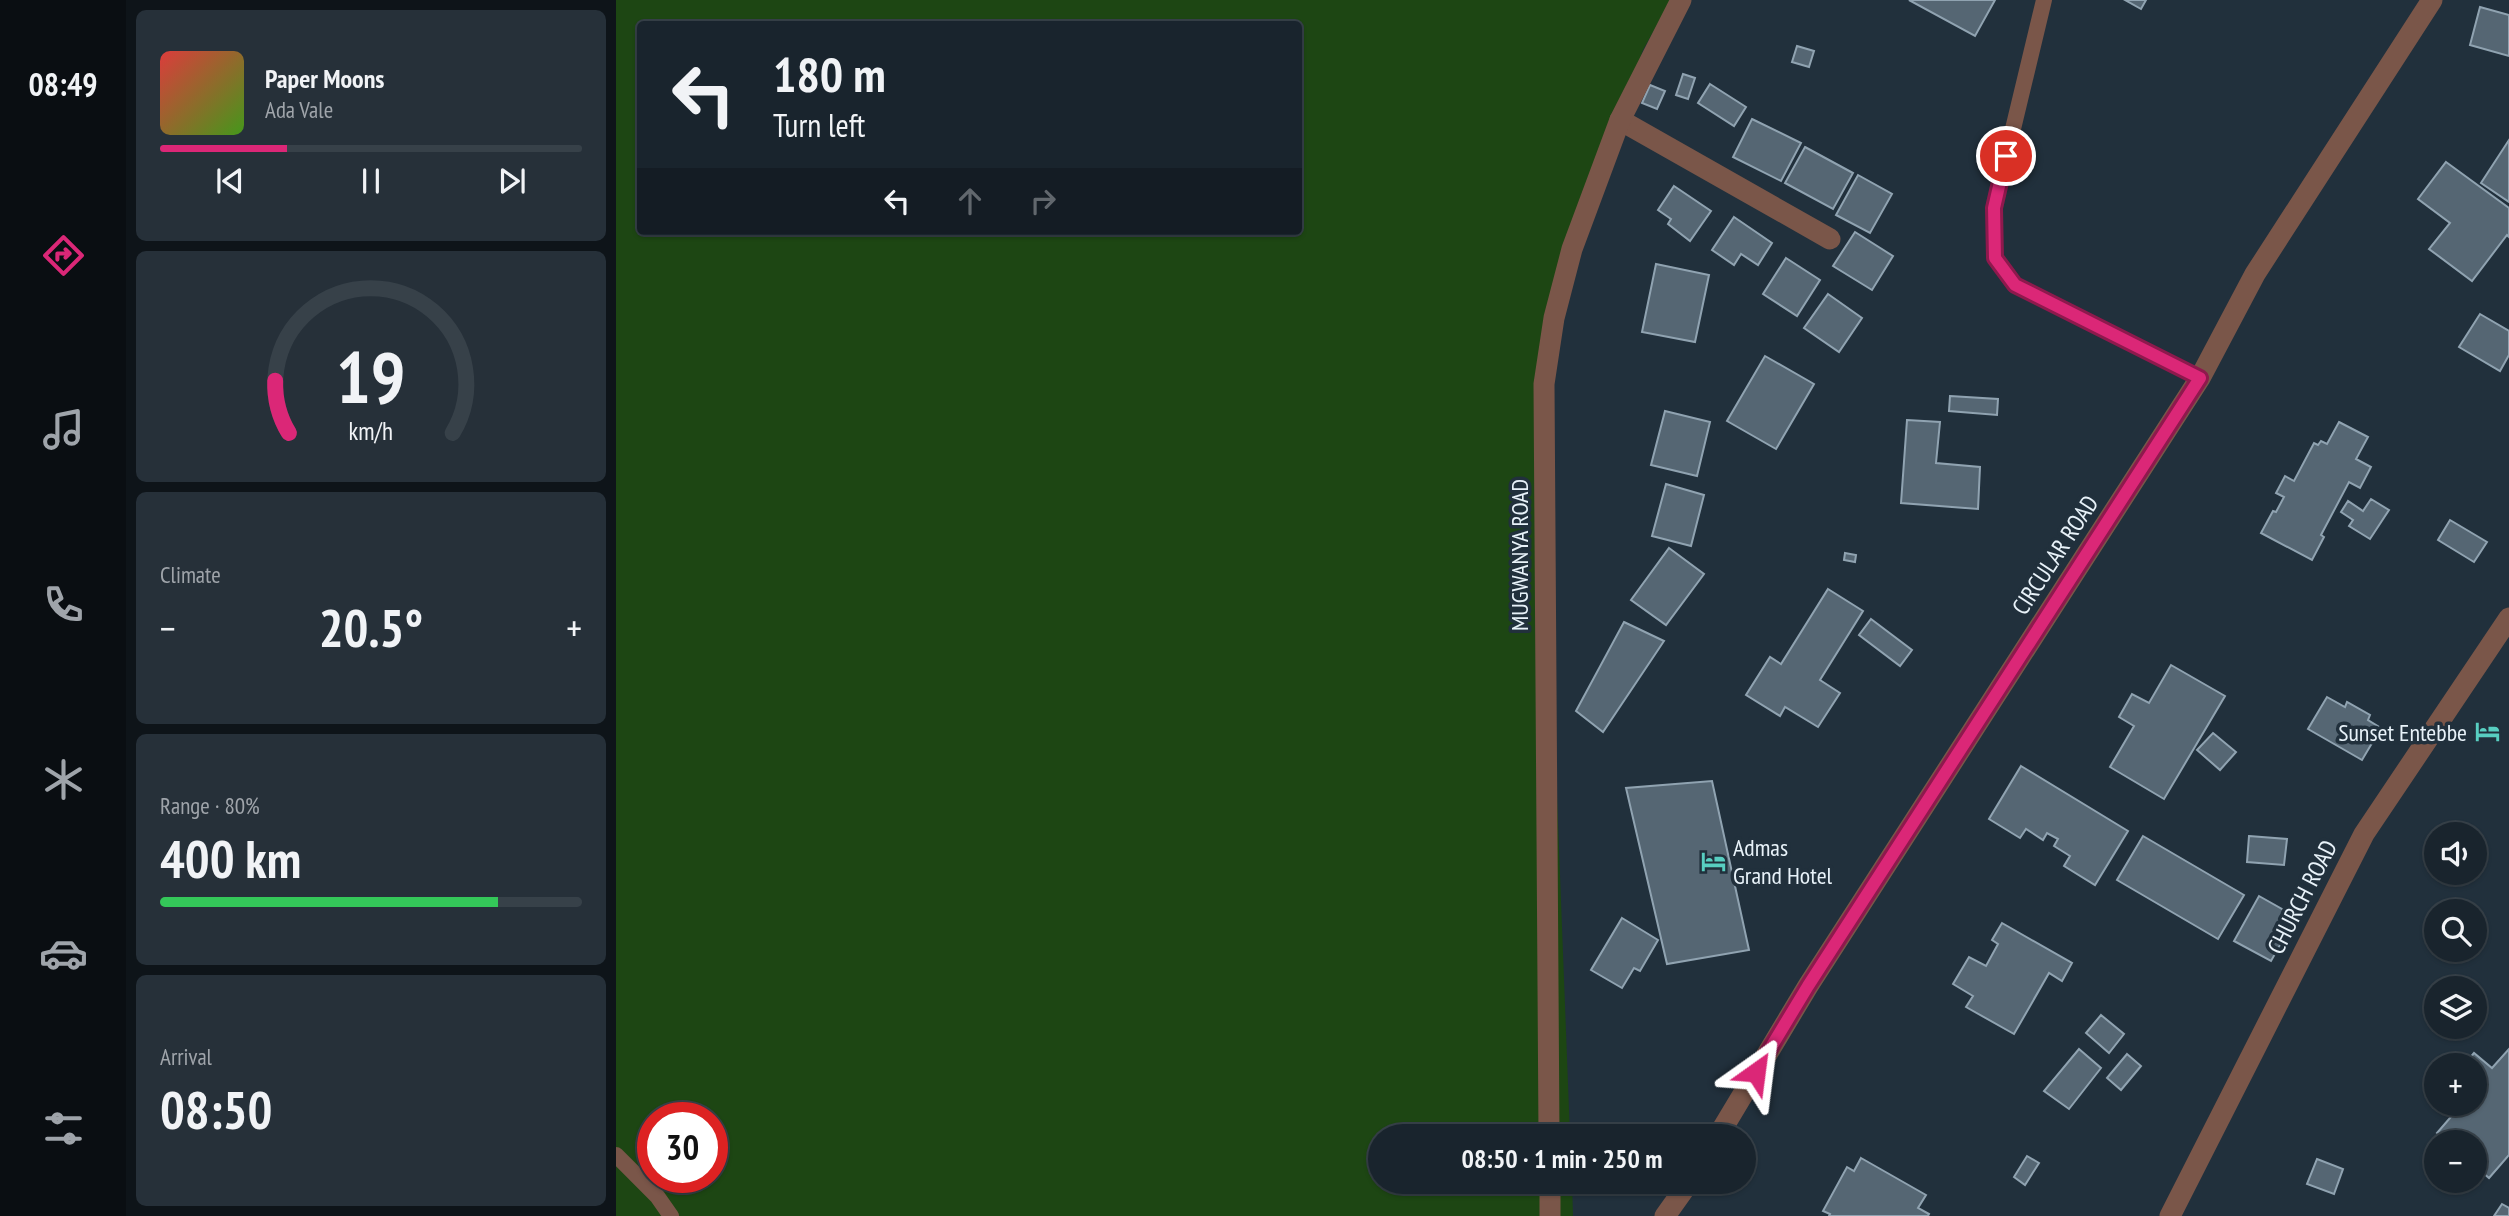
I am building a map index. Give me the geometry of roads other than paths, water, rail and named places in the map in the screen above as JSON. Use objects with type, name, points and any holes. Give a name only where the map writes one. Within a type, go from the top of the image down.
[{"type":"street","name":"MUGWANYA ROAD","points":[[1549,1124],[1544,384],[1553,318],[1572,249],[1620,120],[1681,0]]},
{"type":"street","name":"CIRCULAR ROAD","points":[[1725,1124],[1808,986],[2200,378],[2255,274],[2432,0]]},
{"type":"street","points":[[1620,120],[1830,239]]},
{"type":"street","name":"CHURCH ROAD","points":[[2170,1216],[2364,834],[2509,618]]},
{"type":"street","points":[[1550,1194],[1550,1216]]},
{"type":"street","points":[[1665,1216],[1681,1194]]},
{"type":"lane","points":[[2044,0],[1994,208],[1995,258],[2015,285],[2200,378]]},
{"type":"lane","points":[[616,1155],[657,1196],[671,1216]]},
{"type":"place","name":"Sunset Entebbe","points":[[2487,732]]},
{"type":"place","name":"Admas Grand Hotel","points":[[1713,861]]}]
